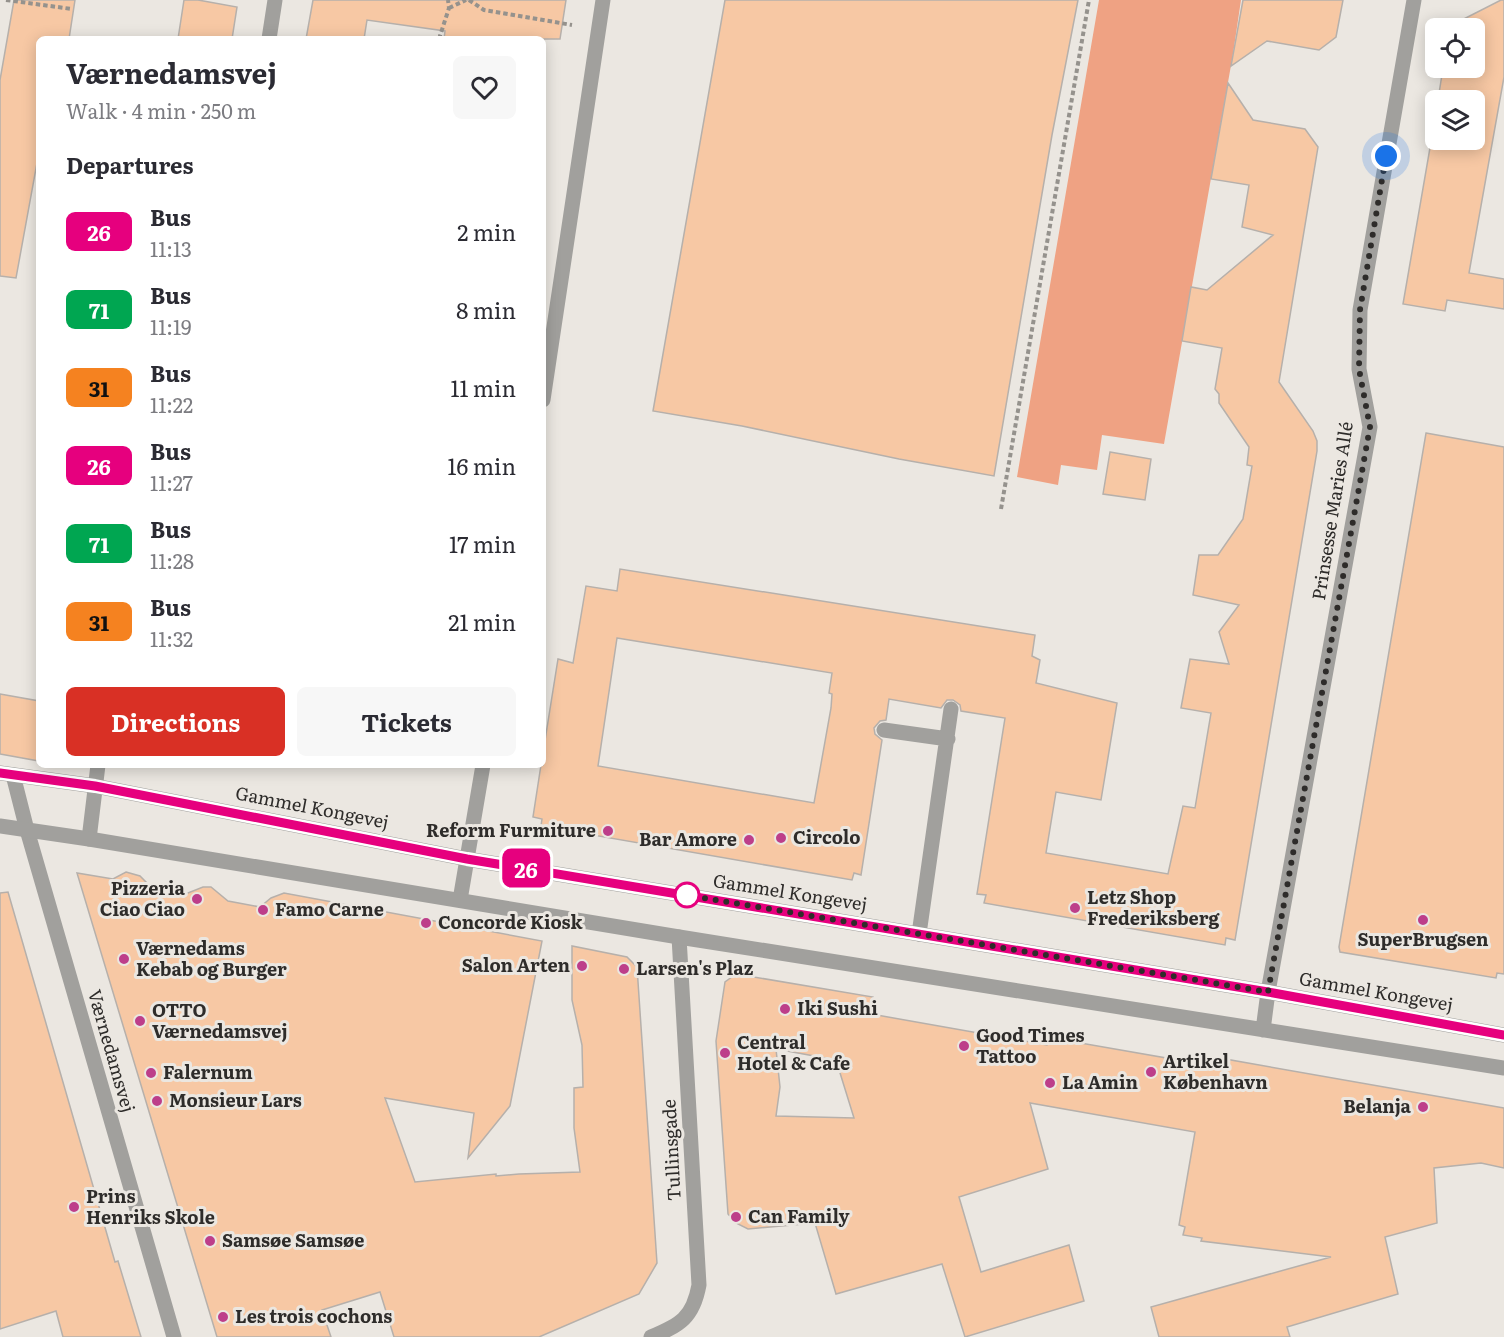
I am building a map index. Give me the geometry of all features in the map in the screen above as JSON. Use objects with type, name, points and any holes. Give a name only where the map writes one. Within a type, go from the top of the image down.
[{"type":"street","points":[[269,36],[275,0]]},
{"type":"street","points":[[546,380],[603,0]]},
{"type":"street","name":"Prinsesse Maries Allé","points":[[1263,1030],[1370,427],[1359,369],[1360,310],[1414,0]]},
{"type":"street","points":[[919,934],[951,710]]},
{"type":"street","points":[[884,730],[948,739]]},
{"type":"street","points":[[89,839],[98,768]]},
{"type":"street","points":[[460,900],[482,768]]},
{"type":"street","name":"Gammel Kongevej","points":[[7,774],[95,786],[467,859],[1268,992],[1504,1035]]},
{"type":"street","name":"Værnedamsvej","points":[[7,774],[27,830],[174,1337]]},
{"type":"street","points":[[0,826],[1504,1068]]},
{"type":"street","name":"Tullinsgade","points":[[651,1337],[675,1327],[684,1319],[697,1298],[699,1285],[679,936]]},
{"type":"path","points":[[6,0],[72,9]]},
{"type":"path","points":[[440,36],[449,8],[448,0]]},
{"type":"path","points":[[449,8],[467,0],[484,10],[598,29]]},
{"type":"path","points":[[1001,509],[1089,0]]},
{"type":"shaded area","points":[[1099,0],[1241,0],[1164,444],[1102,435],[1097,470],[1061,465],[1058,485],[1017,477]]},
{"type":"building","points":[[14,0],[75,0],[69,36],[36,36],[36,168],[16,278],[0,276],[0,80]]},
{"type":"building","points":[[184,0],[198,0],[237,7],[232,36],[178,36]]},
{"type":"building","points":[[313,0],[566,0],[560,39],[546,39],[546,36],[444,36],[445,31],[367,20],[364,36],[307,36]]},
{"type":"building","points":[[725,0],[1078,0],[1052,135],[994,476],[899,459],[742,426],[653,411]]},
{"type":"building","points":[[1243,0],[1343,0],[1336,37],[1319,50],[1267,41],[1231,66]]},
{"type":"building","points":[[1504,0],[1504,77],[1469,273],[1504,279],[1504,309],[1447,300],[1445,311],[1403,304],[1430,150],[1485,150],[1485,90],[1440,90],[1441,78],[1485,78],[1485,18],[1466,18]]},
{"type":"building","points":[[1228,83],[1253,120],[1305,129],[1318,147],[1279,382],[1313,431],[1317,441],[1317,451],[1235,940],[1226,938],[1225,945],[984,903],[986,895],[977,894],[1005,718],[961,711],[960,705],[953,700],[947,700],[941,708],[889,699],[886,720],[880,721],[874,728],[875,734],[882,740],[861,875],[854,873],[852,880],[541,826],[542,819],[533,817],[541,768],[546,768],[546,734],[558,659],[573,663],[586,586],[617,591],[620,569],[1035,635],[1032,656],[1040,660],[1036,683],[1117,703],[1101,800],[1056,792],[1046,853],[1168,874],[1183,806],[1195,808],[1211,713],[1181,708],[1190,659],[1229,664],[1219,632],[1239,605],[1193,595],[1199,555],[1218,555],[1243,519],[1252,466],[1247,465],[1249,447],[1219,403],[1219,394],[1215,389],[1222,348],[1182,341],[1191,287],[1207,290],[1273,235],[1242,227],[1249,185],[1211,179]],"holes":[[[617,638],[832,673],[829,693],[832,694],[831,708],[814,803],[598,766]]]},
{"type":"building","points":[[1426,433],[1504,447],[1504,974],[1497,973],[1496,978],[1340,952],[1339,947]]},
{"type":"building","points":[[1110,452],[1151,459],[1145,500],[1103,494]]},
{"type":"building","points":[[0,694],[36,700],[36,760],[0,754]]},
{"type":"building","points":[[126,872],[140,876],[150,886],[188,893],[203,887],[211,887],[228,901],[260,907],[271,898],[284,893],[542,941],[510,1106],[468,1158],[474,1113],[385,1098],[415,1182],[496,1174],[496,1176],[580,1172],[574,1128],[574,1088],[583,1087],[582,1045],[572,1000],[572,946],[627,957],[637,967],[657,1263],[639,1294],[539,1337],[394,1337],[380,1292],[322,1310],[331,1337],[217,1337],[77,873],[113,879]]},
{"type":"building","points":[[8,892],[115,1262],[118,1261],[141,1337],[63,1337],[56,1311],[0,1329],[0,893]]},
{"type":"building","points":[[736,974],[873,997],[871,1014],[1047,1045],[1052,1038],[1207,1065],[1208,1056],[1504,1108],[1504,1168],[1481,1163],[1434,1168],[1437,1223],[1385,1237],[1398,1294],[1287,1327],[1290,1337],[1159,1337],[1151,1307],[1331,1257],[1201,1241],[1202,1238],[1183,1235],[1185,1227],[1179,1225],[1195,1132],[1030,1103],[1048,1169],[959,1197],[981,1272],[1069,1245],[1084,1301],[965,1337],[942,1264],[836,1294],[815,1223],[748,1229],[736,1223],[728,1214],[716,1041],[725,982]],"holes":[[[776,1049],[836,1060],[854,1118],[776,1116],[780,1087]]]},
{"type":"bus line","name":"26","points":[[0,773],[95,786],[467,859],[1268,992],[1504,1035]]},
{"type":"place","name":"Reform Furmiture","points":[[608,831]]},
{"type":"place","name":"Circolo","points":[[781,838]]},
{"type":"place","name":"Bar Amore","points":[[749,840]]},
{"type":"place","name":"Pizzeria Ciao Ciao","points":[[197,899]]},
{"type":"place","name":"Letz Shop Frederiksberg","points":[[1075,908]]},
{"type":"place","name":"Famo Carne","points":[[263,910]]},
{"type":"place","name":"SuperBrugsen","points":[[1423,920]]},
{"type":"place","name":"Concorde Kiosk","points":[[426,923]]},
{"type":"place","name":"Værnedams Kebab og Burger","points":[[124,959]]},
{"type":"place","name":"Salon Arten","points":[[582,966]]},
{"type":"place","name":"Larsen's Plaz","points":[[624,969]]},
{"type":"place","name":"Iki Sushi","points":[[785,1009]]},
{"type":"place","name":"OTTO Værnedamsvej","points":[[140,1021]]},
{"type":"place","name":"Good Times Tattoo","points":[[964,1046]]},
{"type":"place","name":"Central Hotel & Cafe","points":[[725,1053]]},
{"type":"place","name":"Artikel København","points":[[1151,1072]]},
{"type":"place","name":"Falernum","points":[[151,1073]]},
{"type":"place","name":"La Amin","points":[[1050,1083]]},
{"type":"place","name":"Monsieur Lars","points":[[157,1101]]},
{"type":"place","name":"Belanja","points":[[1423,1107]]},
{"type":"place","name":"Prins Henriks Skole","points":[[74,1207]]},
{"type":"place","name":"Can Family","points":[[736,1217]]},
{"type":"place","name":"Samsøe Samsøe","points":[[210,1241]]},
{"type":"place","name":"Les trois cochons","points":[[223,1317]]},
{"type":"route","points":[[687,895],[680,894],[1268,992],[1370,427],[1359,369],[1360,310],[1386,156]]}]
